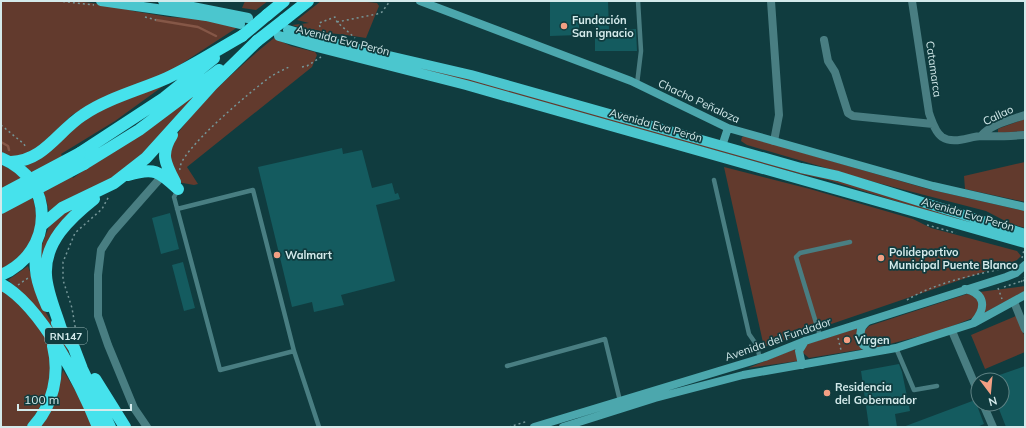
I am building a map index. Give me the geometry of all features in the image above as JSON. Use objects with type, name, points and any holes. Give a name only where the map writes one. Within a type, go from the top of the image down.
[{"type":"highway","points":[[6,160],[23,162],[39,153],[72,122],[92,109],[168,77],[243,26],[267,15],[284,1]]},
{"type":"highway","points":[[1,208],[82,159],[145,126],[257,41],[284,28],[308,1]]},
{"type":"highway","points":[[1,195],[82,159],[164,98],[243,26]]},
{"type":"highway","points":[[61,329],[46,275],[48,258],[52,246],[67,222],[81,209],[146,158],[183,119],[212,85],[257,41]]},
{"type":"highway","points":[[178,189],[166,165],[165,150],[183,119]]},
{"type":"highway","name":"RN147","points":[[6,160],[26,174],[36,189],[42,207],[42,225],[36,243],[34,266],[35,274],[45,302],[74,348],[82,369],[110,427]]},
{"type":"highway","points":[[42,225],[62,208],[128,175],[147,170],[154,170],[163,175],[178,189]]},
{"type":"highway","name":"RN147","points":[[1,275],[12,270],[26,258],[36,243]]},
{"type":"highway","name":"RN147","points":[[10,286],[51,337],[79,386],[98,427]]},
{"type":"highway","points":[[33,427],[46,409],[55,384],[56,357],[51,337]]},
{"type":"highway","points":[[74,348],[125,427]]},
{"type":"main road","points":[[101,1],[206,16],[243,26]]},
{"type":"main road","points":[[163,1],[243,26]]},
{"type":"main road","name":"Chacho Peñaloza","points":[[420,1],[637,84],[728,128],[933,186],[1025,206]]},
{"type":"main road","name":"Avenida Eva Perón","points":[[284,28],[320,40],[470,75],[801,168],[838,176],[1025,234]]},
{"type":"main road","name":"Avenida Eva Perón","points":[[284,28],[317,47],[466,84],[1025,243]]},
{"type":"main road","points":[[722,146],[728,128]]},
{"type":"main road","name":"Avenida del Fundador","points":[[532,424],[620,401],[760,358],[820,336],[964,289],[1006,277],[1016,273],[1023,263]]},
{"type":"main road","points":[[964,289],[977,293],[981,298],[982,310],[974,323]]},
{"type":"main road","name":"Avenida del Fundador","points":[[563,427],[655,398],[736,377],[896,348],[974,323],[1024,296]]},
{"type":"main road","points":[[870,320],[864,324],[860,335],[863,345],[877,351]]},
{"type":"main road","points":[[802,365],[799,351],[805,341]]},
{"type":"street","points":[[771,1],[779,115],[774,141]]},
{"type":"street","name":"Catamarca","points":[[912,1],[929,113],[933,124],[941,136]]},
{"type":"street","points":[[824,40],[828,61],[836,72],[848,113],[853,116],[933,124]]},
{"type":"street","name":"Callao","points":[[981,136],[985,132],[997,126],[1025,115]]},
{"type":"street","name":"Callao","points":[[941,136],[947,139],[957,140],[981,136],[990,138],[1025,135]]},
{"type":"street","points":[[147,427],[134,408],[108,345],[98,316],[98,275],[101,250],[112,233],[163,175]]},
{"type":"street","points":[[1014,302],[1025,329]]},
{"type":"street","points":[[952,331],[970,373]]},
{"type":"street","points":[[986,412],[993,427]]},
{"type":"lane","points":[[637,84],[641,50],[638,1]]},
{"type":"lane","points":[[714,180],[749,334],[756,344],[760,358]]},
{"type":"lane","points":[[178,189],[174,197],[220,370],[294,351]]},
{"type":"lane","points":[[177,209],[253,190],[294,351],[319,427]]},
{"type":"lane","points":[[820,336],[796,257],[800,253],[850,242]]},
{"type":"lane","points":[[507,366],[605,339],[620,401]]},
{"type":"lane","points":[[896,348],[914,390],[937,386]]},
{"type":"path","points":[[337,22],[377,14],[382,12],[390,1]]},
{"type":"path","points":[[181,174],[180,167],[183,159],[203,135],[260,85],[289,67]]},
{"type":"path","points":[[1,125],[24,144],[26,149]]},
{"type":"path","points":[[74,348],[76,336],[72,308],[62,280],[63,262],[75,233],[102,208],[114,183]]},
{"type":"path","points":[[1023,263],[1025,256]]},
{"type":"path","points":[[903,302],[923,291],[991,270],[1008,268]]},
{"type":"path","points":[[10,286],[29,278]]},
{"type":"path","points":[[1018,284],[1025,278]]},
{"type":"path","points":[[1004,307],[998,287],[1018,284],[1025,280]]},
{"type":"path","points":[[836,331],[842,357]]},
{"type":"path","points":[[509,427],[532,424]]},
{"type":"shaded area","points":[[1,1],[76,1],[114,6],[169,17],[205,19],[238,27],[172,70],[88,106],[72,115],[34,152],[17,159],[1,152]]},
{"type":"shaded area","points":[[245,1],[268,1],[256,10],[242,8]]},
{"type":"shaded area","points":[[321,1],[359,1],[377,3],[379,6],[366,38],[320,32],[292,25],[309,23],[297,20]]},
{"type":"shaded area","points":[[274,38],[291,46],[315,52],[317,55],[312,67],[187,167],[198,184],[194,185],[177,182],[167,160],[170,147],[180,131],[211,94]]},
{"type":"shaded area","points":[[371,55],[468,78],[829,177],[994,230],[828,180],[800,174]]},
{"type":"shaded area","points":[[216,77],[125,172],[49,212],[41,186],[24,165],[87,115],[166,84],[115,121],[61,154],[73,178]]},
{"type":"shaded area","points":[[1025,119],[1025,131],[998,133],[998,129]]},
{"type":"shaded area","points":[[745,136],[928,189],[1025,211],[1025,228],[1009,223],[986,211],[874,182],[747,145],[741,141],[742,137]]},
{"type":"shaded area","points":[[1025,162],[1025,202],[965,189],[964,176]]},
{"type":"shaded area","points":[[1,165],[12,170],[21,177],[28,187],[35,209],[36,220],[35,232],[28,248],[18,258],[1,269]]},
{"type":"shaded area","name":"Polideportivo Municipal Puente Blanco","points":[[724,167],[810,189],[913,219],[931,228],[1017,251],[1021,256],[1017,260],[1010,263],[764,347]]},
{"type":"shaded area","points":[[81,202],[43,269],[38,255],[51,221]]},
{"type":"shaded area","points":[[28,266],[42,306],[68,350],[70,358],[28,299],[8,280]]},
{"type":"shaded area","points":[[1025,286],[1025,291],[984,313],[979,292]]},
{"type":"shaded area","points":[[1,288],[21,304],[31,315],[45,337],[51,355],[48,388],[33,419],[26,427],[1,427]]},
{"type":"shaded area","points":[[967,294],[973,295],[980,303],[975,317],[940,331],[878,347],[871,347],[865,342],[864,331],[869,326]]},
{"type":"shaded area","points":[[1016,316],[1025,337],[1025,352],[985,369],[971,335]]},
{"type":"shaded area","points":[[858,328],[857,340],[859,345],[864,349],[809,358],[802,352],[807,344]]},
{"type":"shaded area","points":[[795,349],[798,361],[748,368]]},
{"type":"shaded area","points":[[63,370],[84,405],[93,427],[37,427],[55,401]]},
{"type":"building","name":"Fundación San ignacio","points":[[550,1],[608,1],[609,30],[636,29],[637,51],[595,51],[595,24],[579,24],[579,35],[550,36]]},
{"type":"building","points":[[342,148],[343,154],[362,150],[372,188],[392,183],[395,194],[398,193],[400,199],[376,205],[395,281],[341,295],[344,305],[314,312],[312,302],[292,307],[258,167]]},
{"type":"building","points":[[170,213],[179,249],[161,254],[152,218]]},
{"type":"building","points":[[183,262],[195,308],[184,311],[172,265]]},
{"type":"building","points":[[899,364],[910,411],[895,414],[897,427],[869,427],[861,371]]},
{"type":"building","points":[[1025,366],[1025,427],[1006,427],[1000,412],[1010,412],[1010,372],[1008,372]]},
{"type":"building","points":[[970,402],[970,412],[980,412],[984,424],[977,427],[903,427]]},
{"type":"waterway","points":[[156,20],[198,27],[216,36]]},
{"type":"waterway","points":[[1,142],[8,146],[9,150]]},
{"type":"place","name":"Fundación San ignacio","points":[[564,26]]},
{"type":"place","name":"Walmart","points":[[277,255]]},
{"type":"place","name":"Polideportivo Municipal Puente Blanco","points":[[881,258]]},
{"type":"place","name":"Virgen","points":[[847,340]]},
{"type":"place","name":"Residencia del Gobernador","points":[[827,393]]}]
